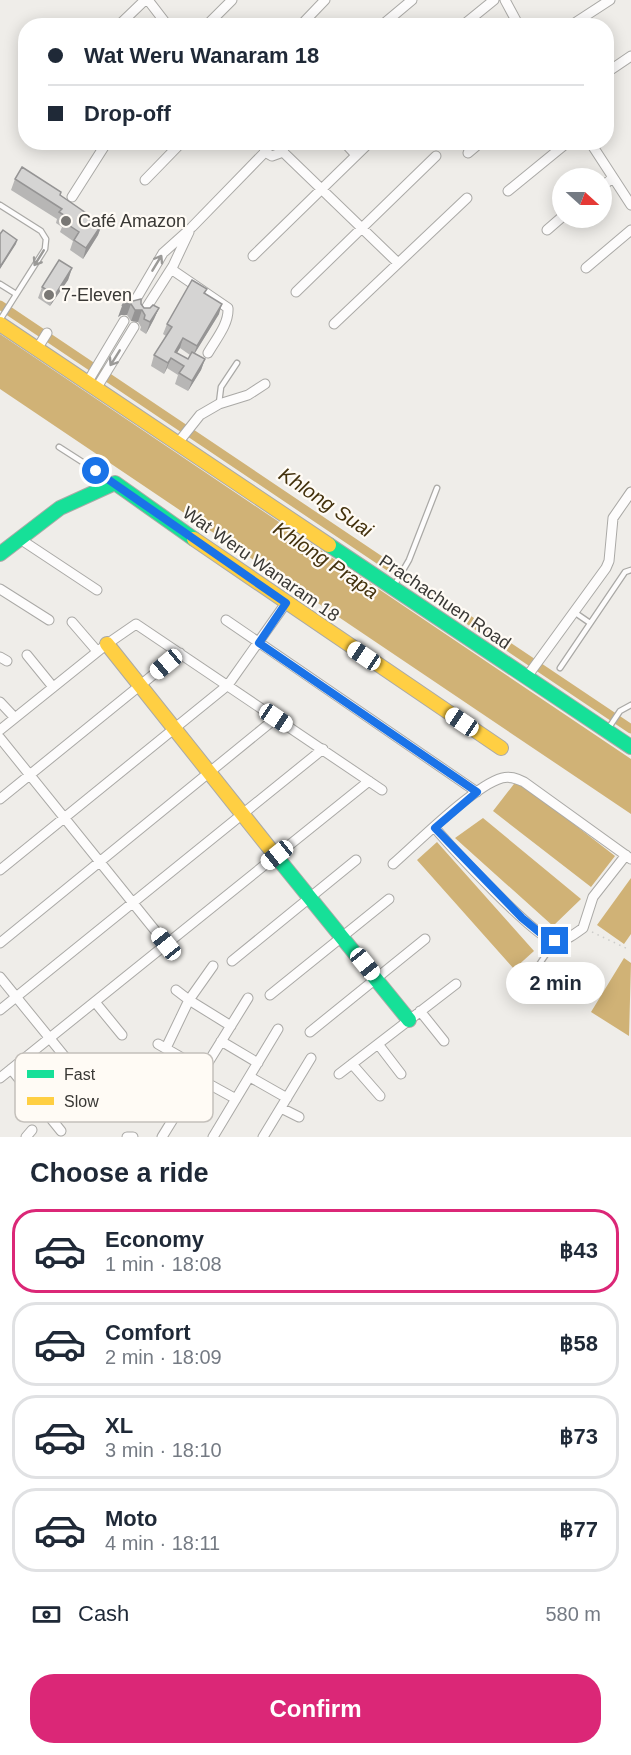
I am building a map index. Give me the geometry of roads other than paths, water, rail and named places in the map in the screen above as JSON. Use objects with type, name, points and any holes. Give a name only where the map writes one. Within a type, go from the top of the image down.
[{"type":"street","points":[[127,18],[147,0],[162,18]]},
{"type":"street","points":[[214,18],[232,0]]},
{"type":"street","points":[[308,18],[325,0]]},
{"type":"street","points":[[391,18],[412,0]]},
{"type":"street","points":[[472,18],[494,0]]},
{"type":"street","points":[[505,0],[515,18]]},
{"type":"street","points":[[582,18],[610,0]]},
{"type":"street","points":[[614,68],[631,56]]},
{"type":"street","points":[[72,197],[102,150]]},
{"type":"street","points":[[145,180],[174,150]]},
{"type":"street","points":[[132,306],[163,253],[192,227],[261,150]]},
{"type":"street","points":[[268,150],[276,156],[281,150]]},
{"type":"street","points":[[287,150],[321,189],[398,263]]},
{"type":"street","points":[[351,150],[356,155]]},
{"type":"street","points":[[253,256],[361,150]]},
{"type":"street","points":[[468,153],[472,150]]},
{"type":"street","points":[[508,191],[558,150]]},
{"type":"street","points":[[595,150],[606,168]]},
{"type":"street","points":[[296,292],[436,156]]},
{"type":"street","points":[[612,178],[631,205]]},
{"type":"street","points":[[334,324],[467,198]]},
{"type":"street","points":[[547,230],[552,226]]},
{"type":"street","points":[[143,313],[171,269],[192,227]]},
{"type":"street","points":[[586,268],[631,230]]},
{"type":"street","points":[[171,269],[228,308],[226,321],[208,353]]},
{"type":"street","name":"Prachachuen Road","points":[[2,319],[91,386],[526,678],[610,725],[631,747]]},
{"type":"street","points":[[91,386],[124,321]]},
{"type":"street","points":[[91,386],[134,327]]},
{"type":"street","points":[[39,347],[48,333]]},
{"type":"street","points":[[177,444],[200,416],[219,404],[248,395],[266,384]]},
{"type":"street","points":[[0,554],[60,508],[114,483]]},
{"type":"street","name":"Wat Weru Wanaram 18","points":[[114,483],[286,603],[501,748]]},
{"type":"street","points":[[526,678],[606,568],[609,561],[613,518],[631,492]]},
{"type":"street","points":[[20,538],[97,590]]},
{"type":"street","points":[[0,589],[49,620]]},
{"type":"street","points":[[0,870],[228,685],[286,603]]},
{"type":"street","points":[[226,620],[477,792]]},
{"type":"street","points":[[72,622],[141,686],[309,898],[376,978],[444,1041]]},
{"type":"street","points":[[0,730],[102,648],[136,624],[382,790]]},
{"type":"street","points":[[0,799],[180,653]]},
{"type":"street","points":[[27,655],[53,687]]},
{"type":"street","points":[[0,702],[15,717]]},
{"type":"street","points":[[0,943],[276,718]]},
{"type":"street","points":[[0,738],[166,944]]},
{"type":"street","points":[[0,1010],[323,749]]},
{"type":"street","points":[[393,864],[435,828],[477,792],[501,778],[513,777],[524,782],[628,857],[593,897],[583,928],[565,939],[555,941],[545,937],[522,918],[435,828]]},
{"type":"street","points":[[31,1053],[369,781]]},
{"type":"street","points":[[232,961],[356,860]]},
{"type":"street","points":[[270,995],[389,899]]},
{"type":"street","points":[[310,1032],[425,939]]},
{"type":"street","points":[[172,1053],[162,1046],[189,1000],[213,966]]},
{"type":"street","points":[[0,977],[61,1053]]},
{"type":"street","points":[[339,1074],[456,984]]},
{"type":"street","points":[[176,990],[231,1026]]},
{"type":"street","points":[[213,1054],[248,998]]},
{"type":"street","points":[[95,1002],[122,1035]]},
{"type":"street","points":[[227,1137],[215,1134],[278,1029]]},
{"type":"street","points":[[221,1041],[258,1063]]},
{"type":"street","points":[[378,1044],[401,1074]]},
{"type":"street","points":[[263,1137],[310,1058]]},
{"type":"street","points":[[352,1064],[380,1096]]},
{"type":"street","points":[[0,1078],[15,1066]]},
{"type":"street","points":[[11,1069],[15,1074]]},
{"type":"street","points":[[250,1077],[287,1098]]},
{"type":"street","points":[[213,1083],[236,1099]]},
{"type":"street","points":[[281,1108],[299,1117]]},
{"type":"street","points":[[54,1122],[61,1131]]},
{"type":"street","points":[[162,1137],[171,1122]]},
{"type":"street","points":[[127,1137],[133,1137]]},
{"type":"lane","points":[[0,205],[41,231],[46,239],[45,249],[2,319]]},
{"type":"lane","points":[[0,284],[15,296]]},
{"type":"lane","points":[[219,404],[220,387],[237,363]]},
{"type":"lane","points":[[59,447],[114,483]]},
{"type":"lane","points":[[392,588],[409,560],[437,488]]},
{"type":"lane","points":[[560,668],[626,572],[631,570]]},
{"type":"lane","points":[[574,612],[590,623]]},
{"type":"lane","points":[[610,725],[620,711],[631,705]]},
{"type":"lane","points":[[522,990],[555,941]]},
{"type":"water","name":"Khlong Prapa","points":[[0,334],[631,759],[631,814],[0,389]]},
{"type":"water","points":[[517,780],[615,856],[591,887],[493,811]]},
{"type":"water","points":[[483,818],[581,899],[553,926],[455,838]]},
{"type":"water","points":[[437,842],[534,951],[514,969],[417,860]]},
{"type":"water","points":[[631,878],[631,934],[624,944],[597,925]]},
{"type":"water","points":[[624,958],[631,963],[629,1036],[591,1012]]},
{"type":"waterway","name":"Khlong Suai","points":[[0,305],[631,729]]},
{"type":"place","name":"Café Amazon","points":[[66,221]]},
{"type":"place","name":"7-Eleven","points":[[49,295]]}]
